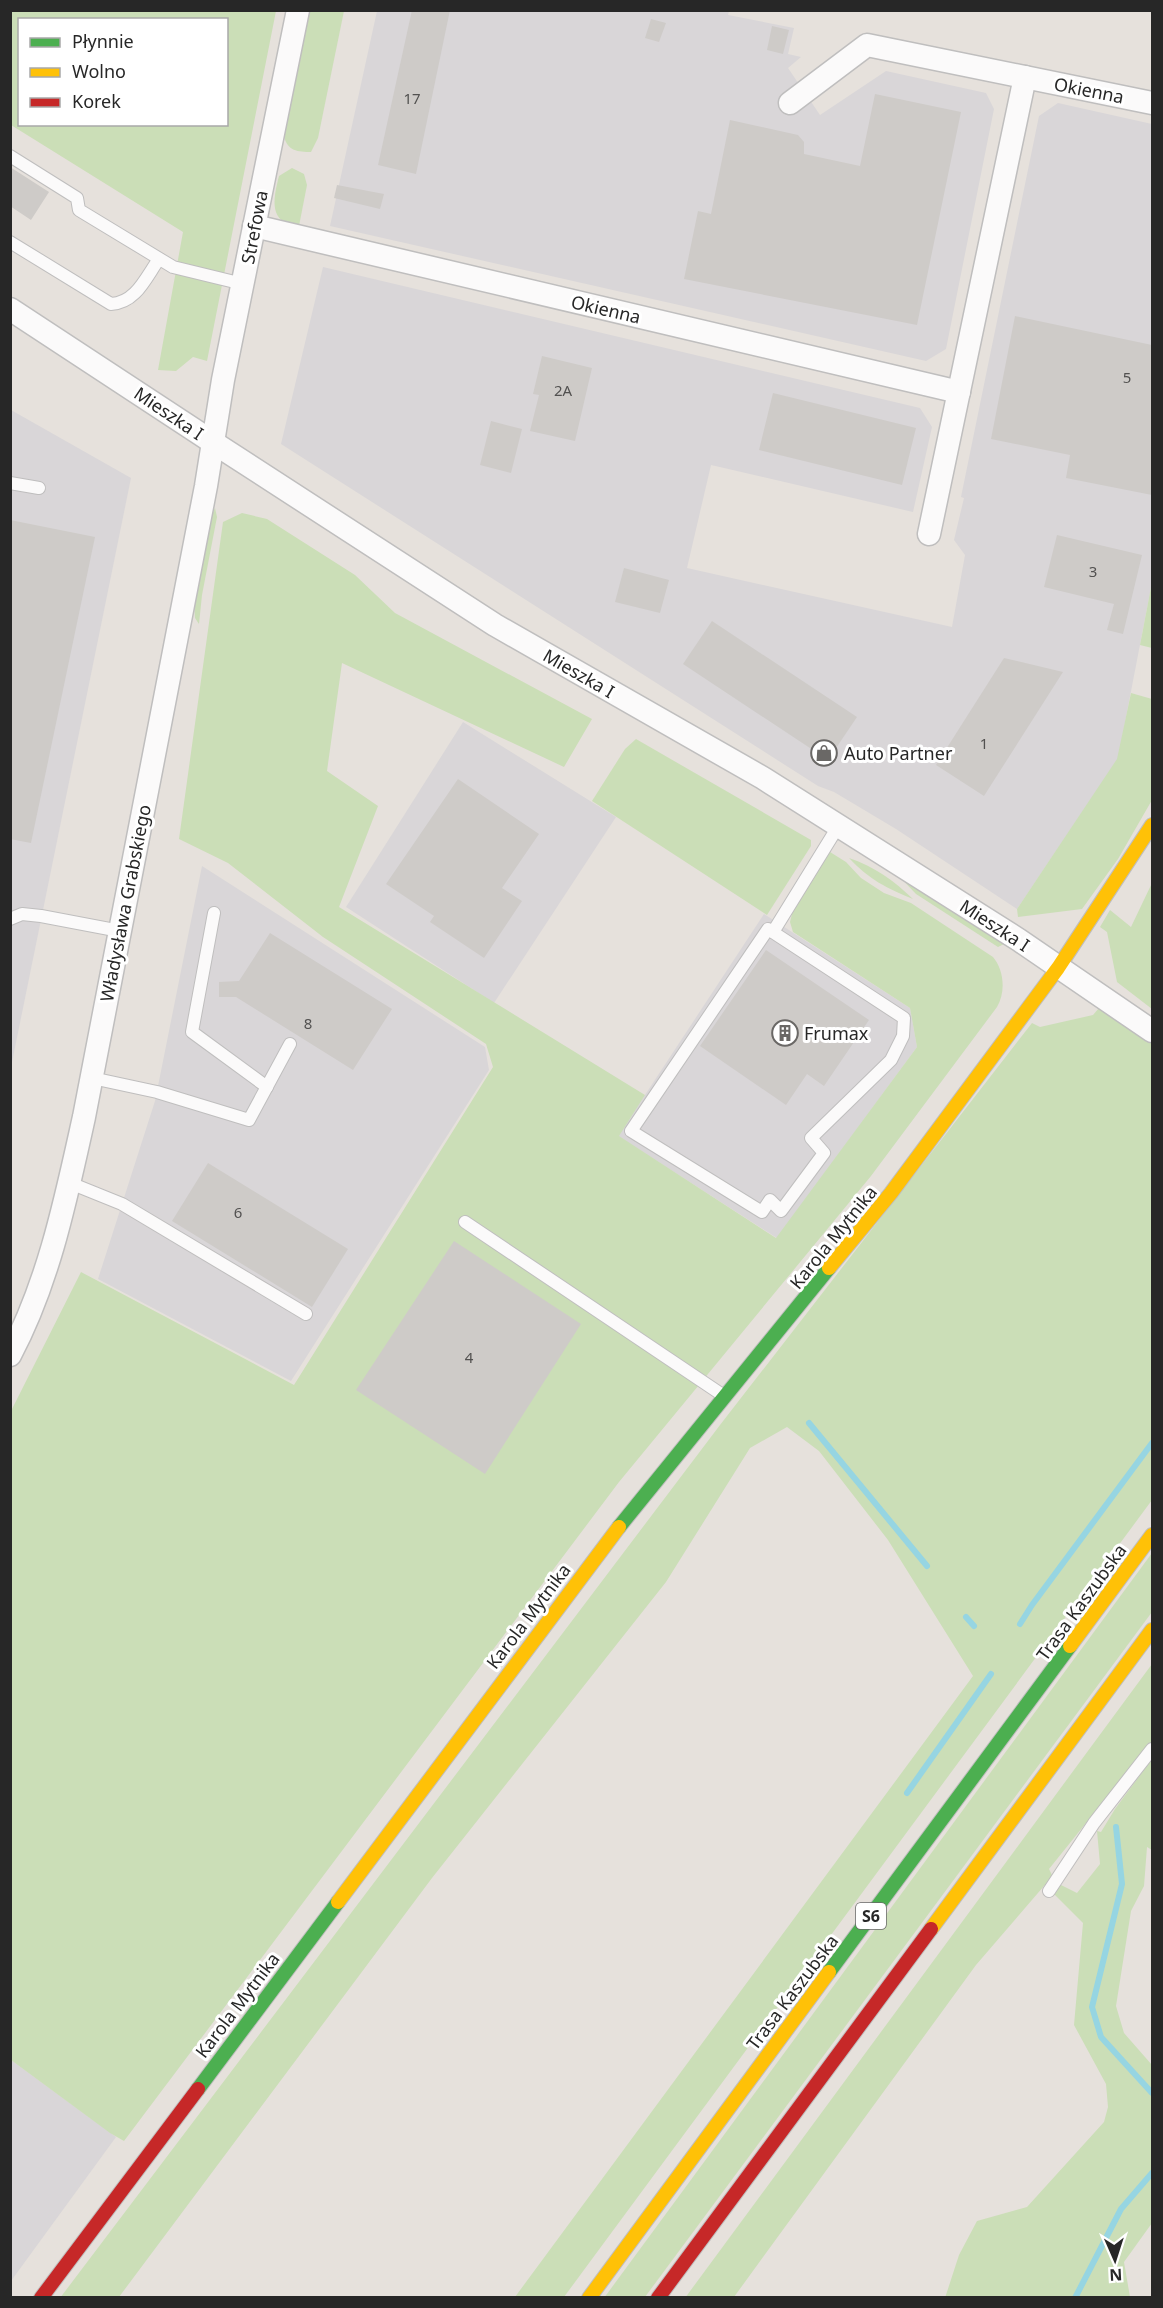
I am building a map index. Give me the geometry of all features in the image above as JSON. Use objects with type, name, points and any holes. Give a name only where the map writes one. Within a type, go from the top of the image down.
[{"type":"main road","name":"Karola Mytnika","points":[[40,2298],[641,1498],[891,1193],[1058,968],[1152,825]]},
{"type":"main road","name":"Trasa Kaszubska","points":[[589,2298],[1152,1536]]},
{"type":"main road","points":[[658,2298],[1152,1630]]},
{"type":"street","name":"Strefowa","points":[[214,443],[224,380],[298,10]]},
{"type":"street","name":"Okienna","points":[[790,103],[867,45],[1152,103]]},
{"type":"street","points":[[929,534],[1025,77]]},
{"type":"street","name":"Okienna","points":[[254,226],[959,392]]},
{"type":"street","name":"Mieszka I","points":[[10,309],[495,625],[763,778],[839,825],[1152,1031]]},
{"type":"street","name":"Władysława Grabskiego","points":[[10,1356],[42,1282],[70,1183],[214,443]]},
{"type":"lane","points":[[10,156],[77,198],[79,210],[173,267],[243,284]]},
{"type":"lane","points":[[10,242],[111,304],[124,303],[134,296],[159,259]]},
{"type":"lane","points":[[10,483],[39,488]]},
{"type":"lane","points":[[776,928],[839,825]]},
{"type":"lane","points":[[10,919],[22,914],[41,916],[120,931]]},
{"type":"lane","points":[[214,914],[192,1032],[267,1087]]},
{"type":"lane","points":[[776,928],[904,1018],[903,1036],[891,1060],[811,1138],[824,1153],[789,1201],[781,1211],[770,1200],[762,1212],[631,1131],[768,929],[776,928]]},
{"type":"lane","points":[[92,1078],[157,1092],[249,1120],[290,1044]]},
{"type":"lane","points":[[70,1183],[122,1204],[306,1314]]},
{"type":"lane","points":[[465,1222],[725,1397]]},
{"type":"lane","points":[[1049,1892],[1094,1823],[1152,1749]]},
{"type":"shaded area","points":[[377,11],[729,11],[728,15],[794,28],[788,54],[801,57],[788,68],[820,115],[886,71],[986,93],[994,109],[946,349],[926,361],[330,226]]},
{"type":"shaded area","points":[[1058,103],[1152,124],[1152,582],[1118,759],[1017,909],[896,829],[834,792],[818,786],[281,444],[323,267],[920,408],[932,427],[913,512],[711,465],[687,568],[952,627],[965,555],[954,540],[964,498],[961,497],[1039,116]]},
{"type":"shaded area","points":[[11,410],[131,478],[11,1067]]},
{"type":"shaded area","points":[[463,722],[616,817],[494,1003],[346,907]]},
{"type":"shaded area","points":[[202,866],[485,1047],[489,1070],[291,1381],[98,1279],[155,1101]]},
{"type":"shaded area","points":[[764,914],[910,1008],[917,1047],[777,1238],[618,1136]]},
{"type":"shaded area","points":[[11,2060],[116,2137],[11,2281]]},
{"type":"green space","points":[[10,11],[276,11],[207,361],[193,357],[176,371],[158,370],[183,232],[11,125]]},
{"type":"green space","points":[[310,11],[344,11],[318,138],[311,152],[302,152],[290,148],[284,136]]},
{"type":"green space","points":[[292,168],[304,174],[307,185],[299,226],[282,221],[275,209],[275,193],[279,176]]},
{"type":"green space","points":[[215,508],[217,517],[202,595],[199,624],[195,618],[194,604],[210,519]]},
{"type":"green space","points":[[242,513],[267,519],[355,575],[395,613],[592,719],[564,767],[342,663],[327,771],[378,806],[339,907],[645,1095],[619,1136],[776,1238],[917,1047],[910,1008],[793,932],[790,922],[793,910],[830,852],[846,862],[861,878],[884,893],[911,903],[993,957],[1000,968],[1003,988],[997,1007],[871,1176],[619,1482],[124,2141],[11,2060],[11,1411],[81,1272],[294,1385],[493,1067],[486,1044],[323,937],[228,863],[179,839],[223,522]]},
{"type":"green space","points":[[1152,582],[1152,648],[1140,645]]},
{"type":"green space","points":[[1131,693],[1152,699],[1152,800],[1118,859],[1082,909],[1018,917],[1017,909],[1117,759]]},
{"type":"green space","points":[[636,739],[811,840],[811,846],[767,915],[592,801],[625,749]]},
{"type":"green space","points":[[849,858],[883,875],[913,899],[879,883]]},
{"type":"green space","points":[[897,874],[1004,944],[998,947],[916,894]]},
{"type":"green space","points":[[1152,883],[1152,1009],[1117,982],[1107,932],[1100,927],[1110,910],[1131,927]]},
{"type":"green space","points":[[1099,1008],[1152,1041],[1152,1500],[564,2297],[515,2297],[973,1676],[888,1540],[819,1451],[787,1427],[750,1448],[666,1582],[432,1878],[119,2297],[60,2298],[720,1425],[1032,1023],[1040,1027],[1093,1015]]},
{"type":"green space","points":[[1152,1553],[1152,1612],[645,2297],[604,2298]]},
{"type":"green space","points":[[1152,1664],[1152,1741],[1049,1869],[1052,1875],[1050,1879],[976,1965],[734,2297],[685,2298]]},
{"type":"green space","points":[[1152,1759],[1152,1850],[1147,1847],[1144,1886],[1131,1911],[1116,2006],[1124,2033],[1152,2065],[1152,2223],[1124,2262],[1130,2297],[945,2298],[959,2255],[977,2221],[1027,2207],[1104,2122],[1108,2107],[1106,2084],[1074,2025],[1083,1923],[1054,1894],[1061,1885],[1077,1893],[1100,1864],[1097,1831],[1101,1832]]},
{"type":"building","points":[[412,10],[450,10],[416,174],[378,165]]},
{"type":"building","points":[[651,19],[666,23],[659,42],[645,38]]},
{"type":"building","points":[[772,26],[789,30],[783,54],[767,50]]},
{"type":"building","points":[[875,94],[961,112],[917,325],[684,279],[698,211],[711,214],[730,120],[798,135],[804,142],[804,154],[860,166]]},
{"type":"building","points":[[10,167],[49,192],[31,220],[10,206]]},
{"type":"building","points":[[337,185],[384,194],[380,209],[334,198]]},
{"type":"building","points":[[1015,316],[1152,345],[1152,495],[1066,478],[1070,455],[991,439]]},
{"type":"building","points":[[542,356],[592,368],[575,441],[530,431],[539,395],[533,394]]},
{"type":"building","points":[[773,393],[916,428],[902,485],[759,450]]},
{"type":"building","points":[[491,421],[522,429],[511,473],[480,465]]},
{"type":"building","points":[[10,520],[95,537],[31,843],[10,839]]},
{"type":"building","points":[[1057,535],[1142,555],[1123,634],[1107,630],[1114,604],[1044,587]]},
{"type":"building","points":[[624,568],[669,580],[660,613],[615,602]]},
{"type":"building","points":[[712,621],[857,717],[828,760],[683,664]]},
{"type":"building","points":[[1004,658],[1063,672],[984,796],[936,765]]},
{"type":"building","points":[[458,779],[539,834],[502,888],[522,901],[484,958],[430,922],[434,916],[386,884]]},
{"type":"building","points":[[270,933],[392,1009],[353,1070],[236,997],[219,997],[219,982],[239,981]]},
{"type":"building","name":"Frumax","points":[[766,950],[869,1020],[824,1086],[807,1074],[786,1105],[700,1046]]},
{"type":"building","points":[[208,1163],[348,1249],[312,1307],[172,1221]]},
{"type":"building","points":[[454,1241],[581,1324],[485,1474],[356,1390]]},
{"type":"waterway","points":[[809,1423],[927,1566]]},
{"type":"waterway","points":[[1020,1624],[1152,1443]]},
{"type":"waterway","points":[[966,1617],[974,1626]]},
{"type":"waterway","points":[[907,1793],[991,1674]]},
{"type":"waterway","points":[[1116,1827],[1122,1884],[1092,2007],[1101,2037],[1152,2093]]},
{"type":"waterway","points":[[1075,2298],[1121,2209],[1152,2173]]},
{"type":"traffic: fast","points":[[619,1527],[829,1268]]},
{"type":"traffic: fast","points":[[829,1972],[1070,1646]]},
{"type":"traffic: fast","points":[[198,2089],[338,1902]]},
{"type":"traffic: slow","points":[[829,1268],[891,1193],[1058,968],[1152,825]]},
{"type":"traffic: slow","points":[[338,1902],[619,1527]]},
{"type":"traffic: slow","points":[[1070,1646],[1152,1535]]},
{"type":"traffic: slow","points":[[931,1929],[1152,1630]]},
{"type":"traffic: slow","points":[[589,2298],[829,1972]]},
{"type":"traffic: jam","points":[[658,2298],[931,1929]]},
{"type":"traffic: jam","points":[[41,2298],[198,2089]]},
{"type":"place","name":"Auto Partner","points":[[824,753]]},
{"type":"place","name":"Frumax","points":[[785,1033]]}]
